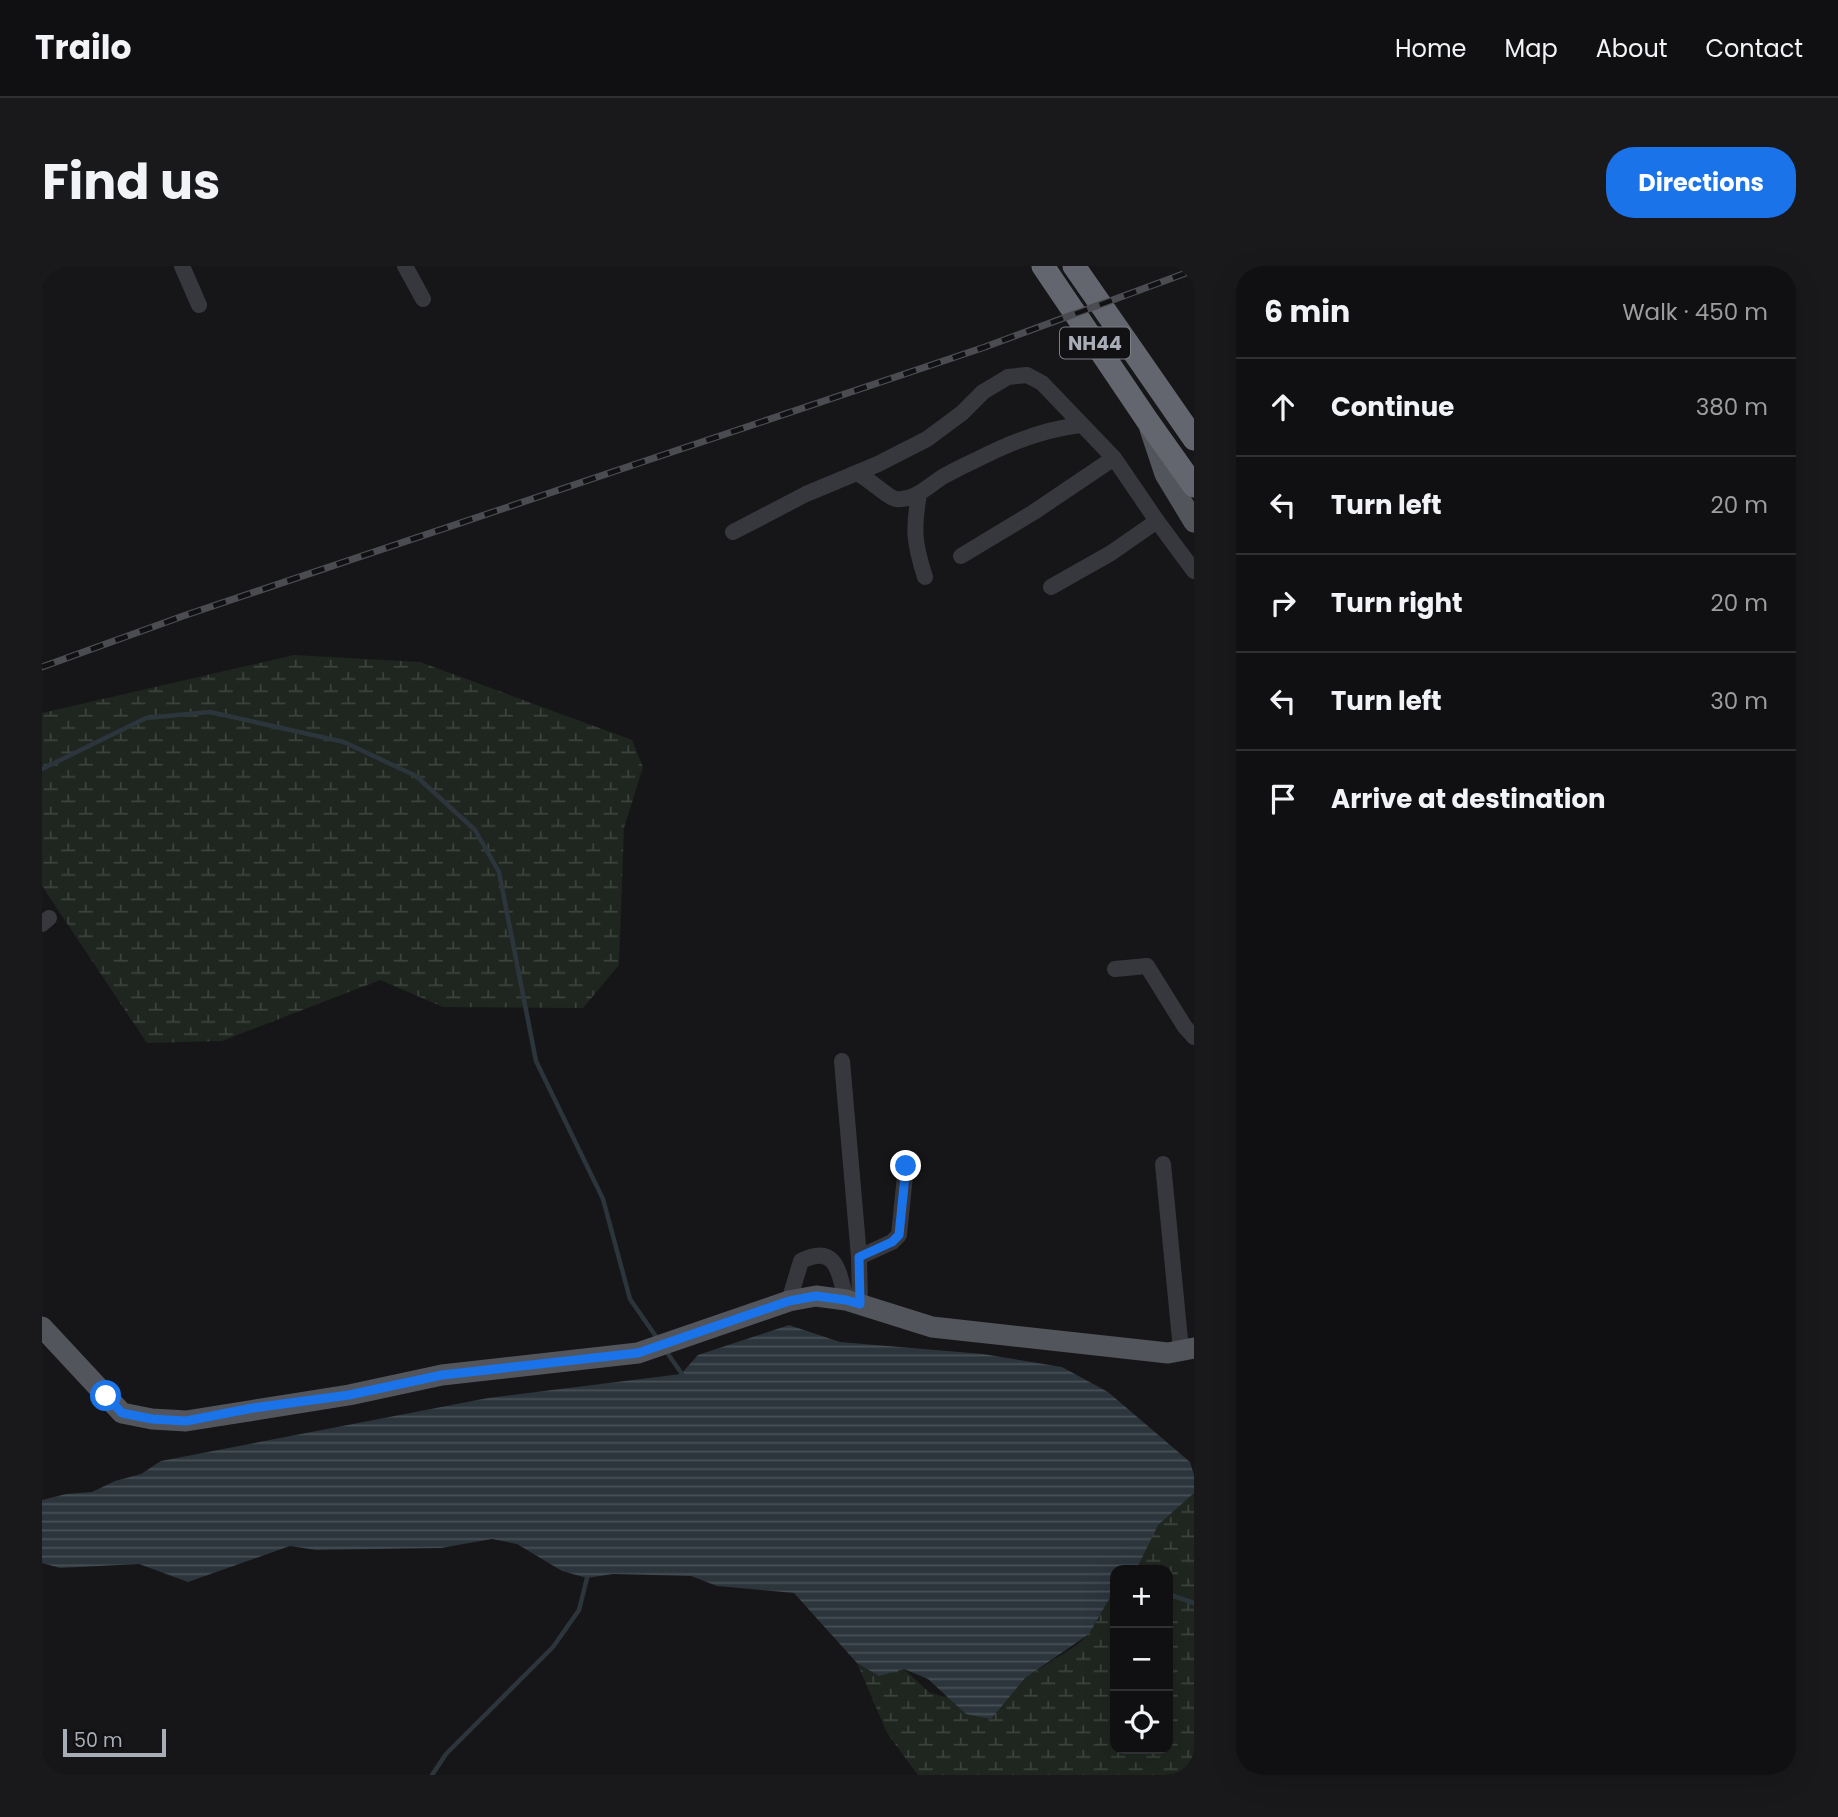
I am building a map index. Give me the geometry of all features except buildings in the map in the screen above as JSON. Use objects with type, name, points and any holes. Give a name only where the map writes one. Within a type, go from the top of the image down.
[{"type":"highway","name":"NH44","points":[[1044,266],[1194,486]]},
{"type":"highway","name":"NH44","points":[[1074,266],[1185,418],[1194,439]]},
{"type":"main road","points":[[1147,420],[1165,474],[1194,522]]},
{"type":"main road","points":[[42,1327],[122,1413],[152,1419],[186,1421],[253,1408],[349,1395],[442,1375],[638,1353],[789,1301],[816,1296],[853,1302],[932,1327],[1184,1352]]},
{"type":"street","points":[[182,266],[199,305]]},
{"type":"street","points":[[405,266],[423,299]]},
{"type":"street","points":[[733,532],[806,494],[927,439],[962,414],[983,392],[1008,377],[1027,375],[1042,383],[1114,458],[1194,570]]},
{"type":"street","points":[[856,473],[879,486],[887,497],[898,499],[919,494],[944,476],[1018,439],[1056,428],[1081,425]]},
{"type":"street","points":[[961,556],[1034,512],[1114,458]]},
{"type":"street","points":[[919,494],[914,541],[925,577]]},
{"type":"street","points":[[1051,587],[1111,553],[1157,521]]},
{"type":"street","points":[[1115,969],[1147,966],[1194,1037]]},
{"type":"street","points":[[842,1061],[859,1257],[853,1302]]},
{"type":"street","points":[[1163,1164],[1184,1352]]},
{"type":"street","points":[[859,1257],[892,1242],[899,1235],[906,1166]]},
{"type":"street","points":[[789,1301],[802,1261],[814,1255],[828,1256],[837,1264],[853,1302]]},
{"type":"green space","points":[[294,655],[420,662],[632,740],[643,767],[624,828],[619,965],[583,1008],[443,1007],[380,980],[222,1041],[147,1043],[42,886],[42,713]]},
{"type":"green space","points":[[1194,1492],[1194,1775],[918,1775],[887,1733],[857,1663],[904,1669],[930,1693],[946,1697],[1025,1678],[1077,1645],[1089,1634],[1110,1598],[1110,1754],[1173,1754],[1173,1565],[1138,1565],[1153,1521]]},
{"type":"shaded area","points":[[789,1325],[840,1342],[983,1354],[1062,1367],[1108,1392],[1190,1462],[1194,1475],[1194,1493],[1158,1525],[1138,1565],[1110,1565],[1110,1598],[1089,1634],[1025,1678],[991,1719],[966,1714],[928,1679],[904,1669],[879,1676],[857,1663],[794,1593],[717,1586],[691,1576],[613,1574],[587,1578],[562,1571],[517,1544],[492,1539],[441,1548],[316,1550],[290,1546],[188,1582],[139,1564],[60,1568],[42,1563],[42,1500],[66,1494],[92,1492],[115,1481],[141,1474],[161,1461],[488,1398],[681,1374],[698,1355]]},
{"type":"waterway","points":[[42,769],[146,718],[210,712],[344,742],[416,776],[475,830],[499,872],[536,1061],[603,1199],[630,1299],[657,1338]]},
{"type":"waterway","points":[[666,1351],[682,1374]]},
{"type":"waterway","points":[[432,1775],[446,1754],[553,1647],[579,1610],[587,1578]]},
{"type":"waterway","points":[[1173,1596],[1194,1603]]},
{"type":"railway","points":[[42,667],[183,616],[985,347],[1194,270]]},
{"type":"route","points":[[106,1396],[122,1413],[152,1419],[186,1421],[253,1408],[349,1395],[442,1375],[638,1353],[789,1301],[816,1296],[860,1304],[859,1257],[892,1242],[899,1235],[906,1166]]}]
